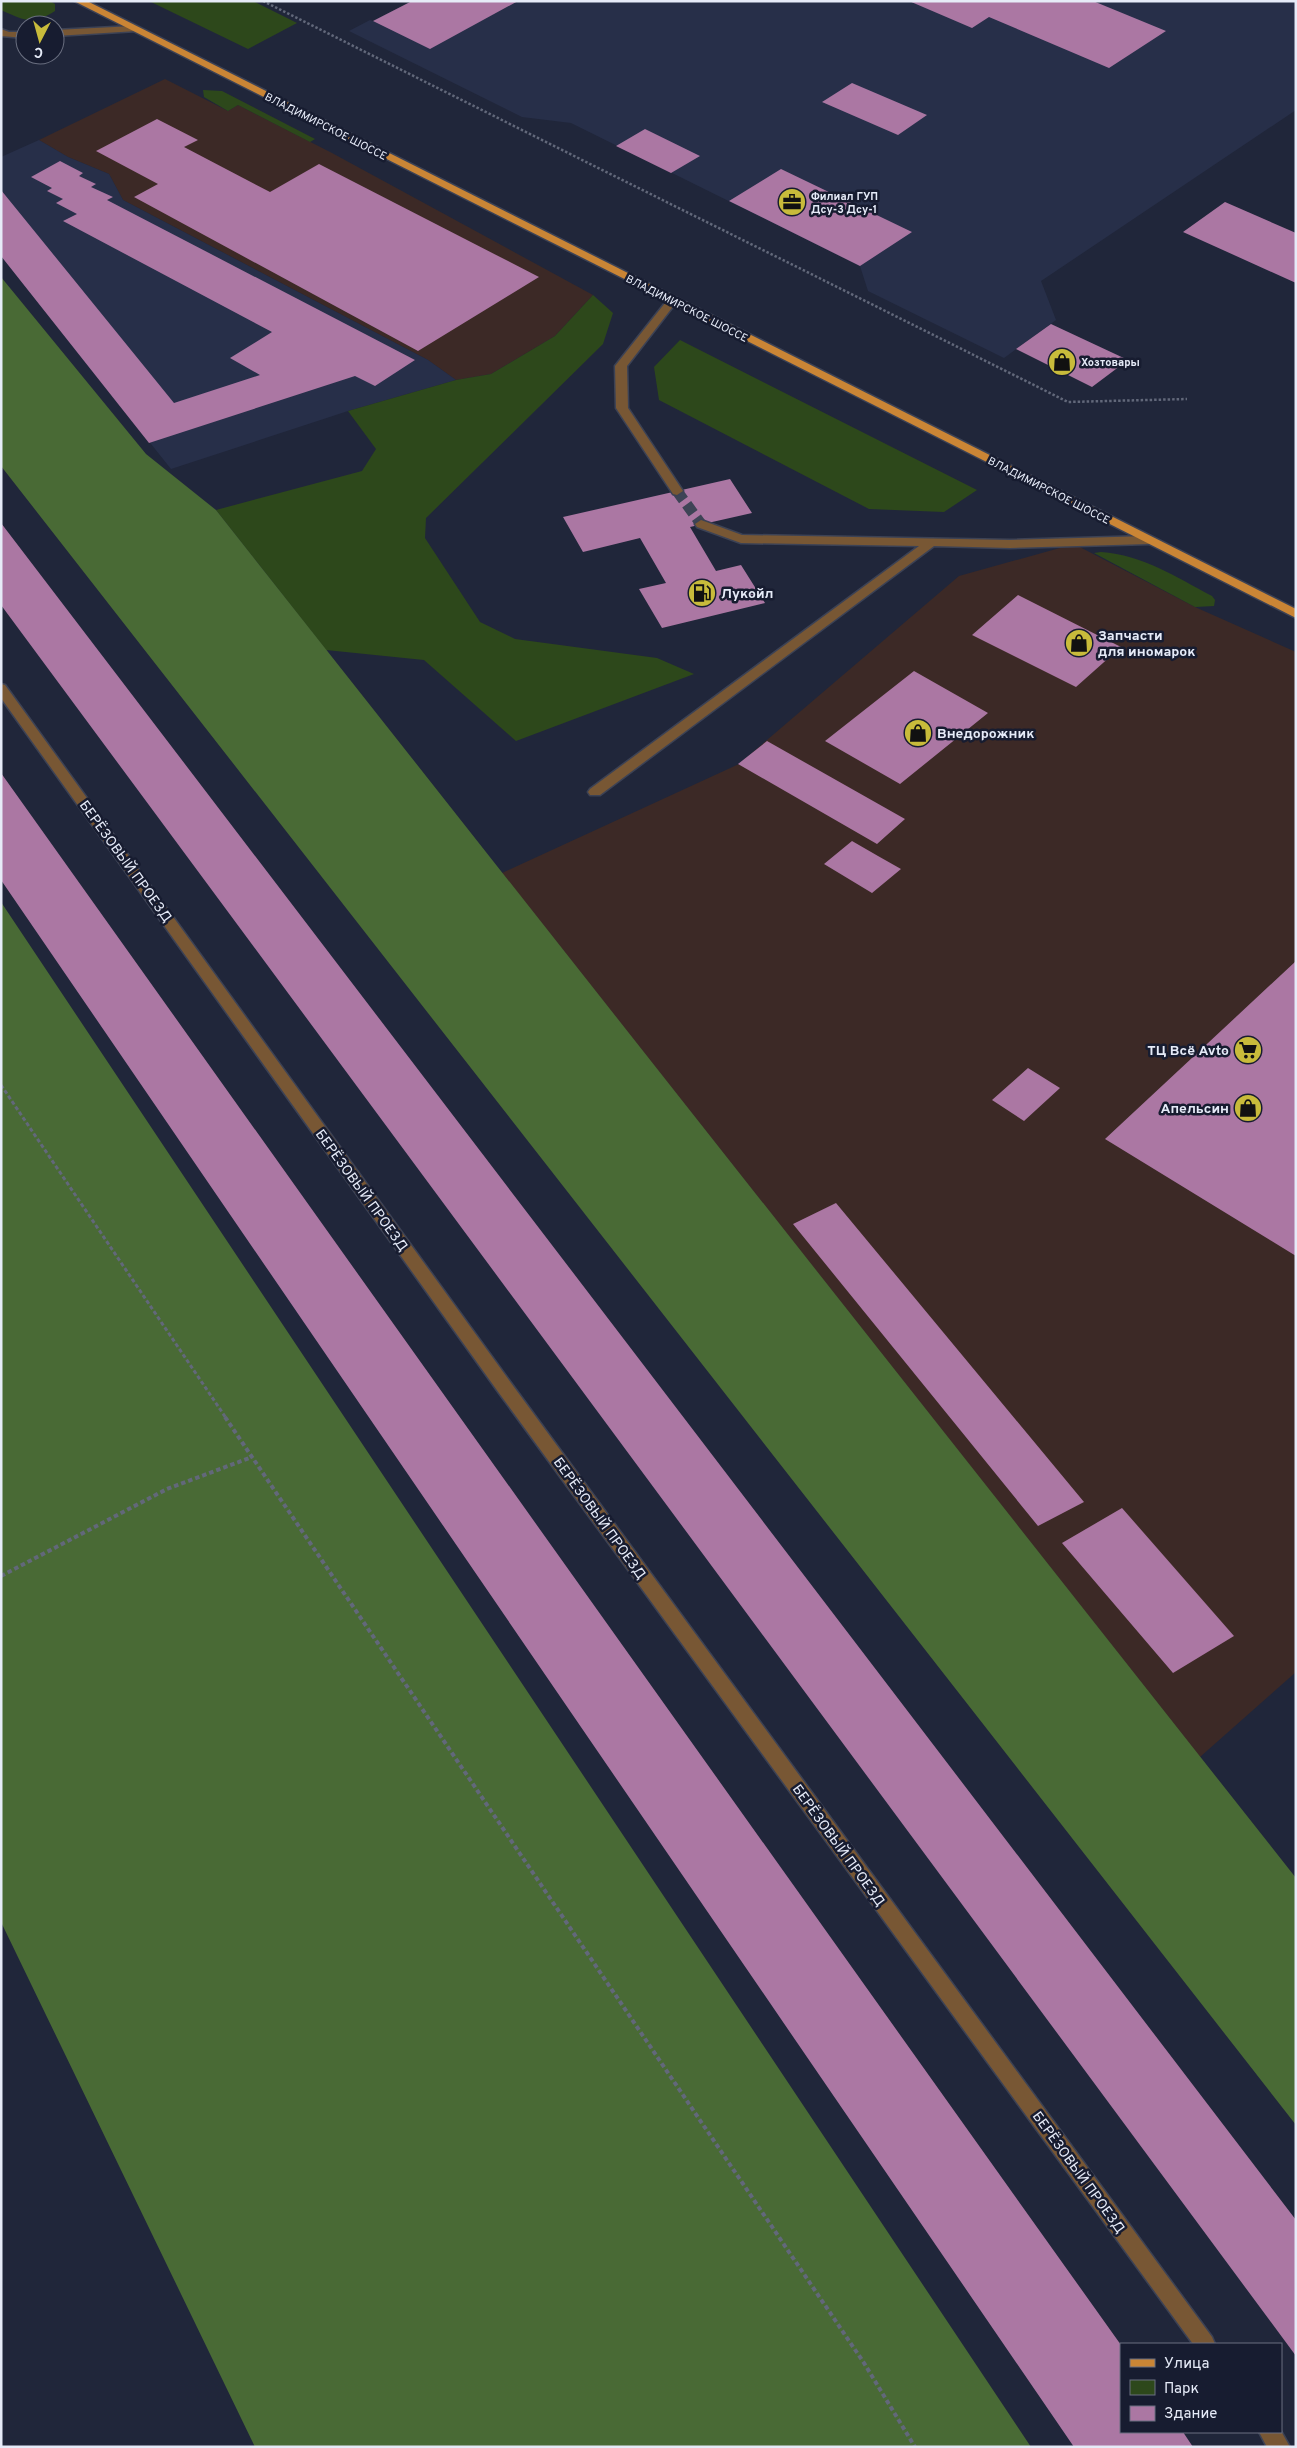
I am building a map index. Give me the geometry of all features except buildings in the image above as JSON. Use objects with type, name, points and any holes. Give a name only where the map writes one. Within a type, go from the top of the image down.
[{"type":"main road","name":"ВЛАДИМИРСКОЕ ШОССЕ","points":[[79,1],[1296,614]]},
{"type":"street","points":[[65,32],[134,29]]},
{"type":"street","points":[[673,300],[621,366],[621,374],[622,408],[677,491]]},
{"type":"street","points":[[701,524],[741,539],[1010,544],[1149,540]]},
{"type":"street","points":[[596,792],[932,542]]},
{"type":"street","name":"БЕРЁЗОВЫЙ ПРОЕЗД","points":[[1,688],[505,1388],[1204,2343]]},
{"type":"street","points":[[1270,2433],[1280,2447]]},
{"type":"path","points":[[263,1],[1068,402],[1187,399]]},
{"type":"path","points":[[1,1085],[858,2355],[915,2447]]},
{"type":"path","points":[[1,1576],[167,1489],[252,1457]]},
{"type":"shaded area","points":[[412,1],[1296,1],[1296,110],[1041,281],[1056,320],[1004,358],[868,291],[860,266],[571,123],[522,117],[349,31]]},
{"type":"shaded area","points":[[165,79],[228,111],[238,105],[332,153],[593,295],[555,336],[491,374],[456,380],[428,360],[123,200],[109,174],[68,157],[39,140]]},
{"type":"shaded area","points":[[39,140],[68,157],[109,174],[123,200],[428,360],[456,380],[348,411],[171,469],[1,256],[1,157]]},
{"type":"shaded area","points":[[1074,544],[1195,607],[1296,652],[1296,1672],[1200,1757],[502,873],[739,764],[959,576]]},
{"type":"green space","points":[[1,1],[50,1],[55,4],[55,11],[47,15],[15,15],[15,17],[1,10]]},
{"type":"green space","points":[[149,1],[253,1],[297,23],[248,49]]},
{"type":"green space","points":[[203,90],[222,91],[315,139],[310,142],[238,105],[228,111],[204,97]]},
{"type":"green space","points":[[1,277],[146,454],[216,510],[1296,1878],[1296,2125],[1,466]]},
{"type":"green space","points":[[593,295],[613,313],[603,344],[426,518],[425,538],[480,622],[515,639],[657,658],[694,674],[516,741],[424,660],[326,650],[216,510],[362,471],[376,449],[348,411],[456,380],[491,374],[555,336]]},
{"type":"green space","points":[[680,340],[977,490],[944,512],[869,509],[659,400],[654,367]]},
{"type":"green space","points":[[1101,552],[1131,557],[1159,568],[1212,596],[1215,600],[1214,606],[1195,607],[1094,553]]},
{"type":"green space","points":[[1,902],[1031,2447],[255,2447],[1,1922]]},
{"type":"tunnel","points":[[677,491],[701,524]]},
{"type":"place","name":"Филиал ГУП Дсу-3 Дсу-1","points":[[792,202]]},
{"type":"place","name":"Хозтовары","points":[[1062,362]]},
{"type":"place","name":"Лукойл","points":[[702,593]]},
{"type":"place","name":"Запчасти для иномарок","points":[[1079,643]]},
{"type":"place","name":"Внедорожник","points":[[918,733]]},
{"type":"place","name":"ТЦ Всё Avto","points":[[1248,1050]]},
{"type":"place","name":"Апельсин","points":[[1248,1108]]}]
